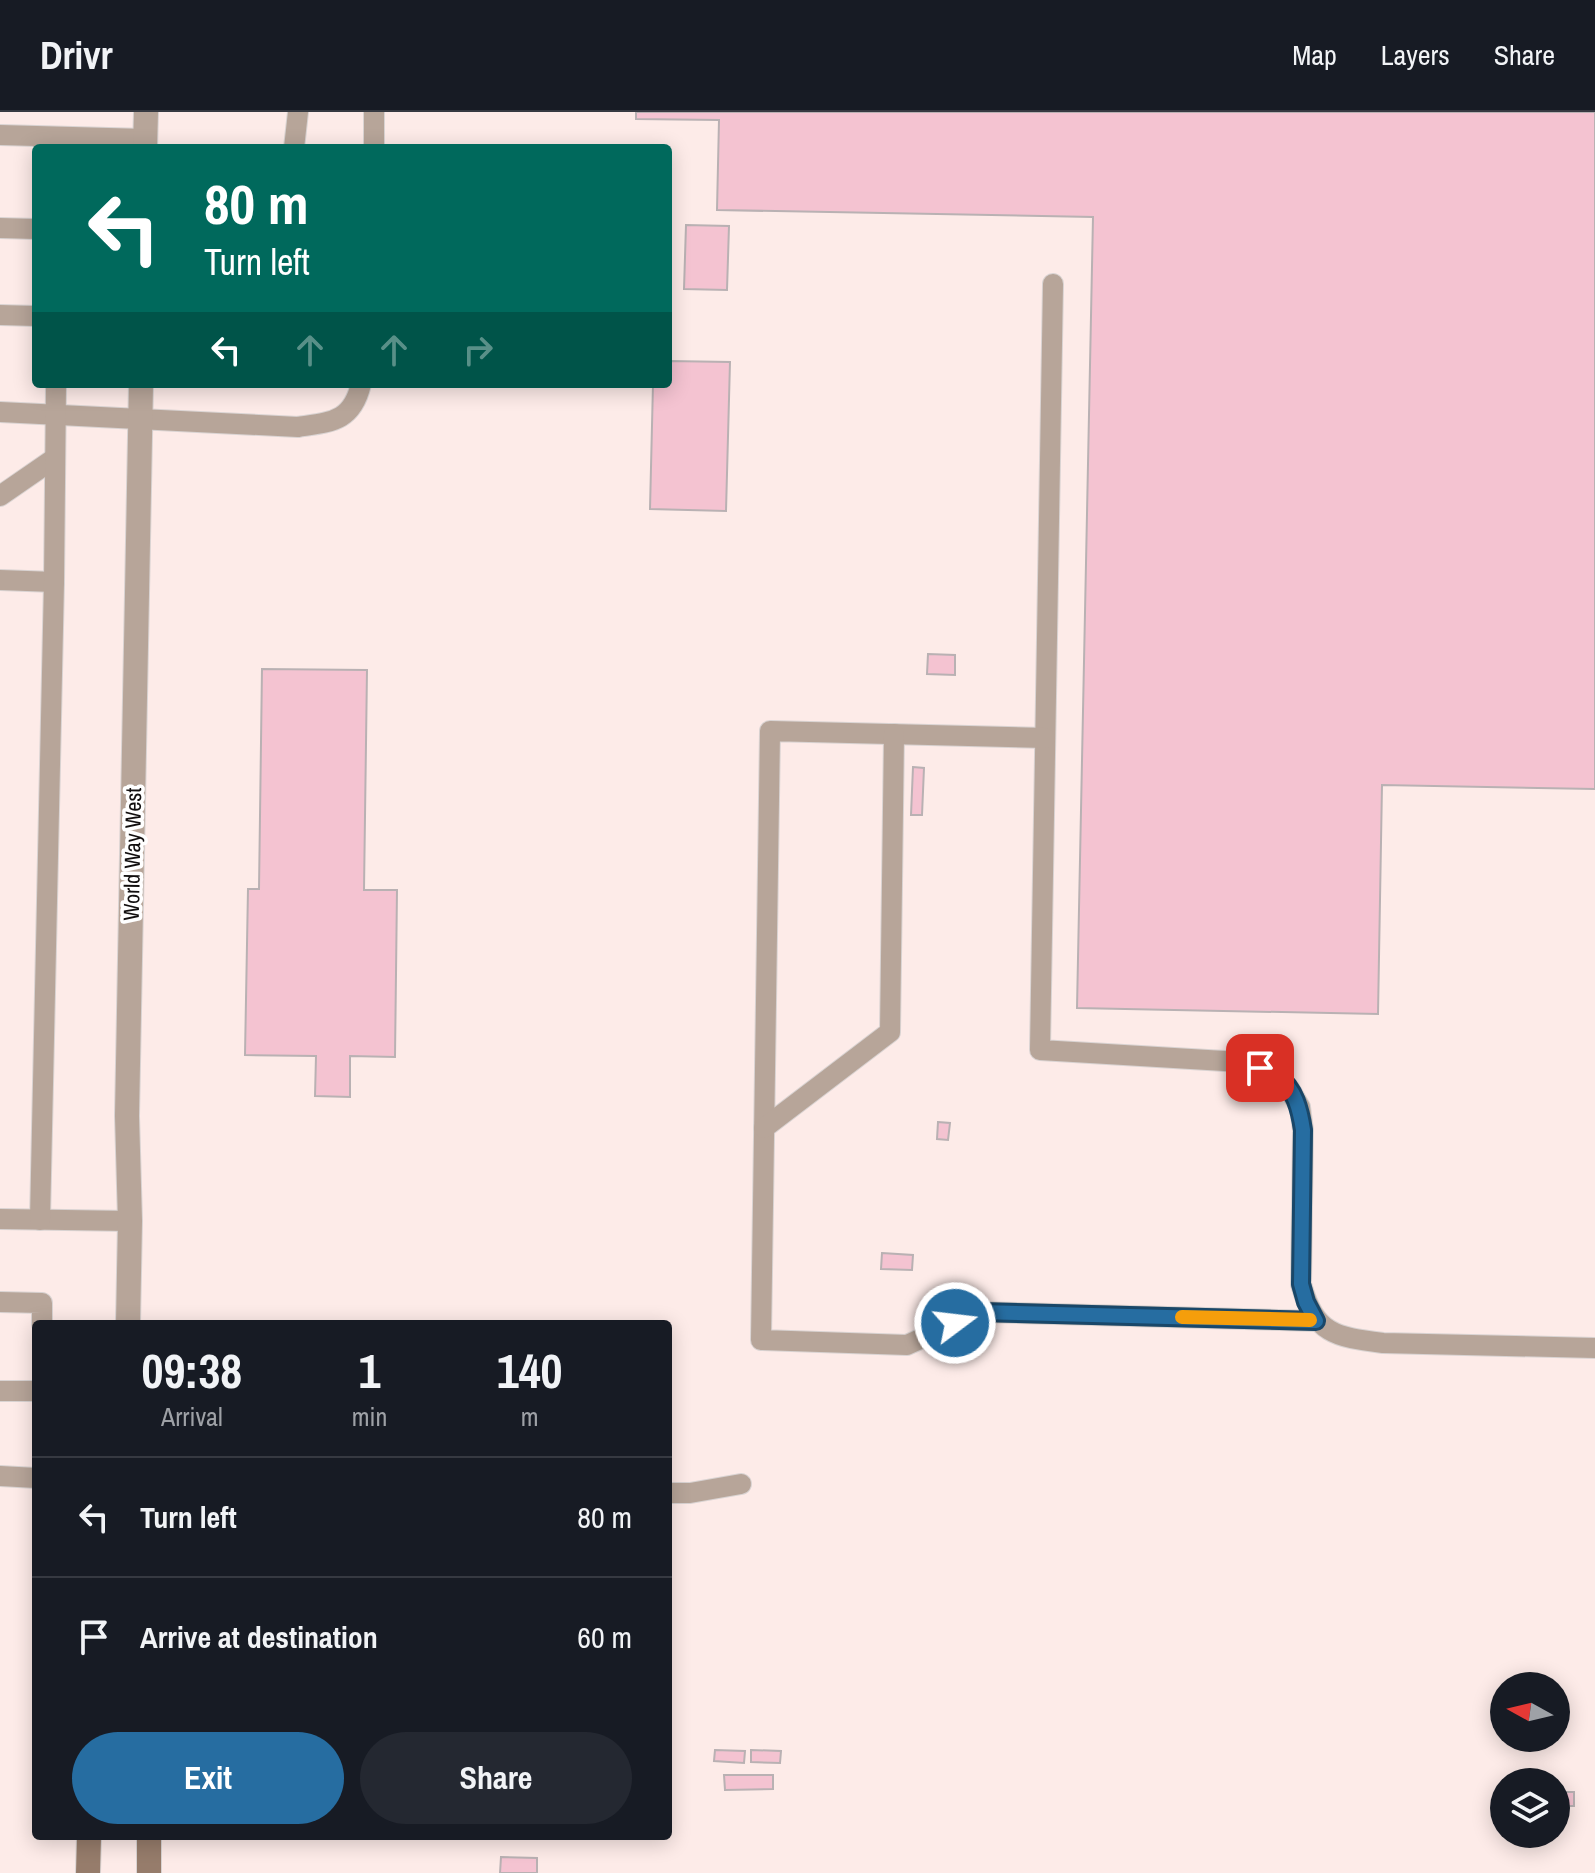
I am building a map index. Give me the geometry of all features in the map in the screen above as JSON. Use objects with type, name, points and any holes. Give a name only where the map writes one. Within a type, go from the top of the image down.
[{"type":"street","points":[[145,144],[146,112]]},
{"type":"street","name":"World Way West","points":[[128,1320],[130,1221],[127,1116],[141,388]]},
{"type":"street","points":[[88,1873],[89,1840]]},
{"type":"street","points":[[149,1840],[149,1873]]},
{"type":"lane","points":[[294,144],[298,112]]},
{"type":"lane","points":[[374,112],[374,144]]},
{"type":"lane","points":[[0,135],[145,144]]},
{"type":"lane","points":[[0,228],[32,229]]},
{"type":"lane","points":[[1053,284],[1040,1050],[1241,1062],[1278,1076],[1300,1107],[1303,1130],[1301,1284],[1316,1321],[1332,1331],[1350,1339],[1383,1343],[1595,1348]]},
{"type":"lane","points":[[0,315],[32,316]]},
{"type":"lane","points":[[40,1220],[56,388]]},
{"type":"lane","points":[[0,412],[298,427],[333,422],[351,409],[360,388]]},
{"type":"lane","points":[[0,496],[55,458]]},
{"type":"lane","points":[[0,580],[54,582]]},
{"type":"lane","points":[[1045,738],[770,731],[761,1340],[907,1345],[979,1312],[1316,1321]]},
{"type":"lane","points":[[764,1128],[890,1032],[894,734]]},
{"type":"lane","points":[[0,1219],[130,1221]]},
{"type":"lane","points":[[0,1302],[42,1303],[42,1320]]},
{"type":"lane","points":[[0,1391],[32,1391]]},
{"type":"lane","points":[[0,1476],[32,1478]]},
{"type":"lane","points":[[672,1493],[741,1484]]},
{"type":"shaded area","points":[[0,112],[1595,112],[1595,1873],[0,1873]]},
{"type":"building","points":[[636,112],[1595,112],[1595,789],[1382,785],[1378,1014],[1077,1008],[1093,217],[717,210],[719,120],[636,119]]},
{"type":"building","points":[[686,225],[729,226],[727,290],[684,289]]},
{"type":"building","points":[[672,361],[730,362],[726,511],[650,509],[653,388],[672,388]]},
{"type":"building","points":[[928,654],[955,655],[955,675],[927,674]]},
{"type":"building","points":[[262,669],[367,670],[364,890],[397,890],[395,1057],[350,1056],[350,1097],[315,1096],[316,1056],[245,1055],[248,889],[259,889]]},
{"type":"building","points":[[913,767],[924,768],[922,815],[911,815]]},
{"type":"building","points":[[938,1122],[950,1123],[948,1140],[937,1139]]},
{"type":"building","points":[[882,1253],[913,1255],[912,1270],[881,1269]]},
{"type":"building","points":[[715,1750],[745,1751],[744,1763],[714,1761]]},
{"type":"building","points":[[751,1750],[781,1751],[780,1763],[751,1762]]},
{"type":"building","points":[[724,1775],[773,1775],[773,1789],[725,1790]]},
{"type":"building","points":[[1570,1792],[1574,1792],[1574,1806],[1570,1806]]},
{"type":"building","points":[[501,1857],[537,1858],[537,1873],[500,1873]]},
{"type":"slow traffic","points":[[1182,1317],[1310,1320]]},
{"type":"route","points":[[955,1323],[979,1312],[1316,1321],[1301,1284],[1303,1130],[1300,1107],[1278,1076],[1260,1068]]}]
